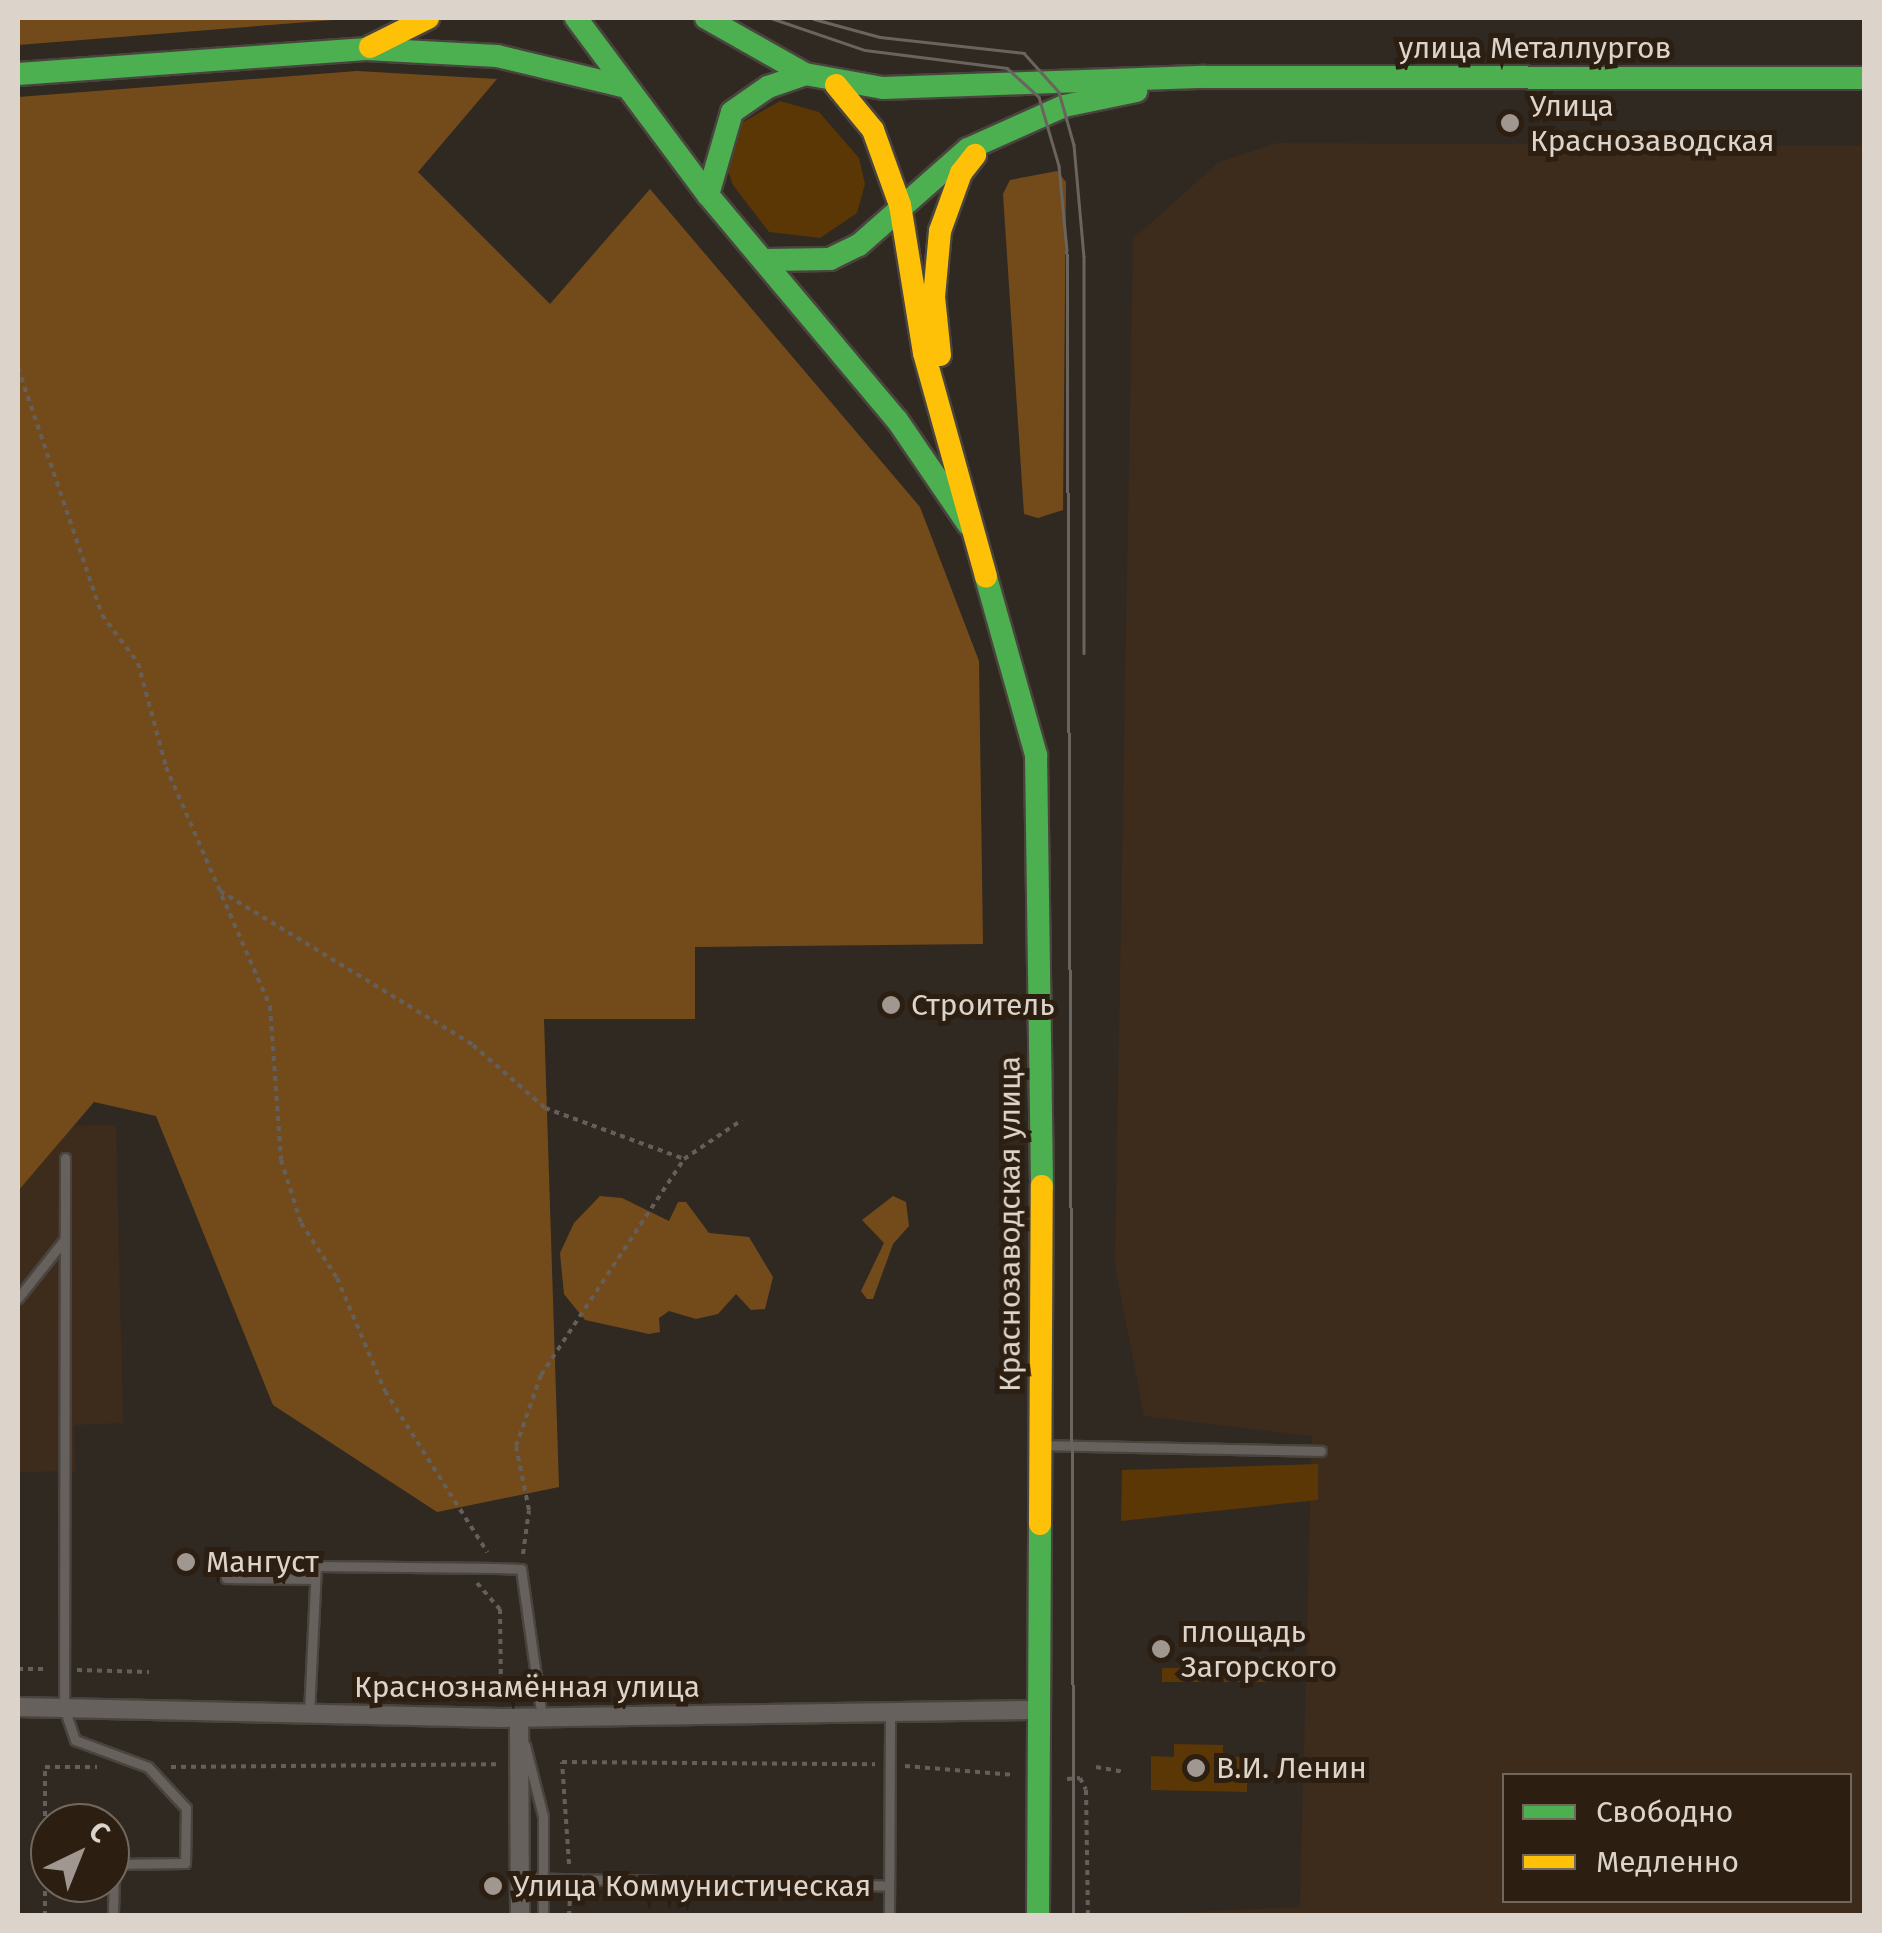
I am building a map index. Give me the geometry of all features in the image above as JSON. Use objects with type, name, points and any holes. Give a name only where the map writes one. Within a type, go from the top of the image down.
[{"type":"main road","points":[[366,49],[428,18]]},
{"type":"main road","points":[[576,18],[622,86],[708,195],[767,260],[897,420],[979,541]]},
{"type":"main road","points":[[706,18],[805,74],[836,84],[954,88],[1205,77]]},
{"type":"main road","points":[[18,74],[366,49],[497,56],[622,86]]},
{"type":"main road","points":[[708,195],[732,112],[768,87],[805,74]]},
{"type":"main road","points":[[767,260],[830,259],[859,244],[900,205],[989,139],[1064,106],[1205,77]]},
{"type":"main road","name":"улица Металлургов","points":[[1205,77],[1864,78]]},
{"type":"main road","points":[[836,84],[872,130],[900,205],[924,353],[946,420]]},
{"type":"main road","points":[[946,420],[934,296],[940,230],[961,173],[989,139]]},
{"type":"main road","name":"Краснозаводская улица","points":[[946,420],[1036,755],[1038,1916]]},
{"type":"street","name":"Краснознамённая улица","points":[[18,1708],[518,1718],[1036,1710]]},
{"type":"street","points":[[518,1718],[520,1916]]},
{"type":"lane","points":[[65,1158],[64,1708],[76,1740],[148,1767],[186,1808],[185,1863],[114,1864],[114,1916]]},
{"type":"lane","points":[[18,1298],[65,1239]]},
{"type":"lane","points":[[1038,1444],[1321,1451]]},
{"type":"lane","points":[[309,1714],[316,1566],[496,1568],[522,1569],[542,1718]]},
{"type":"lane","points":[[226,1578],[315,1579]]},
{"type":"lane","points":[[889,1916],[890,1712]]},
{"type":"lane","points":[[518,1718],[543,1816],[543,1916]]},
{"type":"lane","points":[[519,1878],[889,1886]]},
{"type":"path","points":[[18,368],[102,615],[138,663],[166,767],[270,1006],[281,1160],[300,1223],[337,1278],[385,1390],[496,1568]]},
{"type":"path","points":[[220,892],[473,1044],[545,1108],[684,1159]]},
{"type":"path","points":[[522,1569],[529,1510],[516,1446],[541,1375],[684,1159],[742,1120]]},
{"type":"path","points":[[464,1568],[500,1609],[501,1694]]},
{"type":"path","points":[[18,1669],[149,1672]]},
{"type":"path","points":[[570,1916],[562,1762],[890,1764],[1030,1777]]},
{"type":"path","points":[[45,1916],[45,1767],[502,1764]]},
{"type":"path","points":[[1096,1767],[1126,1772]]},
{"type":"path","points":[[1067,1778],[1080,1778],[1086,1790],[1088,1916]]},
{"type":"shaded area","points":[[18,18],[359,18],[18,45]]},
{"type":"shaded area","points":[[357,71],[497,79],[418,172],[550,304],[650,189],[920,507],[979,661],[983,944],[695,947],[695,1019],[544,1019],[559,1487],[437,1512],[273,1405],[156,1116],[94,1102],[18,1191],[18,97]]},
{"type":"shaded area","points":[[780,101],[819,112],[859,158],[865,184],[857,213],[820,238],[769,232],[733,185],[725,163],[738,125]]},
{"type":"shaded area","points":[[1278,143],[1864,146],[1864,1915],[1135,1915],[1300,1907],[1312,1436],[1144,1416],[1115,1265],[1133,239],[1219,162]]},
{"type":"shaded area","points":[[1057,171],[1066,182],[1063,510],[1038,518],[1024,514],[1003,194],[1010,180]]},
{"type":"shaded area","points":[[116,1125],[123,1423],[74,1425],[75,1471],[18,1472],[18,1178],[51,1126]]},
{"type":"shaded area","points":[[600,1196],[622,1198],[669,1221],[678,1202],[686,1202],[709,1233],[749,1237],[773,1277],[765,1309],[751,1310],[736,1294],[718,1314],[696,1319],[669,1311],[659,1318],[660,1332],[649,1334],[585,1320],[564,1294],[560,1253],[574,1223]]},
{"type":"shaded area","points":[[893,1196],[906,1202],[909,1226],[893,1244],[873,1299],[867,1299],[861,1291],[884,1243],[862,1220]]},
{"type":"shaded area","points":[[1318,1464],[1318,1500],[1121,1521],[1122,1470]]},
{"type":"shaded area","points":[[1162,1668],[1274,1668],[1274,1682],[1162,1682]]},
{"type":"shaded area","points":[[1174,1744],[1223,1745],[1223,1757],[1247,1757],[1247,1792],[1151,1790],[1151,1756],[1174,1757]]},
{"type":"tram line","points":[[771,18],[865,50],[1007,68],[1039,97],[1059,166],[1067,251],[1074,1916]]},
{"type":"tram line","points":[[814,19],[880,37],[1024,53],[1059,92],[1074,145],[1084,256],[1084,653]]},
{"type":"traffic: fast","points":[[576,18],[708,195],[897,420],[968,524]]},
{"type":"traffic: fast","points":[[706,18],[805,74],[883,88],[1205,77],[1864,78]]},
{"type":"traffic: fast","points":[[18,74],[366,49],[497,56],[622,86]]},
{"type":"traffic: fast","points":[[708,195],[732,112],[768,87],[805,74]]},
{"type":"traffic: fast","points":[[767,260],[830,259],[859,245],[968,149],[1064,106],[1136,91]]},
{"type":"traffic: fast","points":[[986,577],[1036,755],[1042,1186]]},
{"type":"traffic: fast","points":[[1038,1916],[1040,1524]]},
{"type":"traffic: slow","points":[[370,47],[428,18]]},
{"type":"traffic: slow","points":[[836,85],[873,130],[900,205],[924,353],[986,577]]},
{"type":"traffic: slow","points":[[940,355],[934,297],[940,231],[961,173],[975,155]]},
{"type":"traffic: slow","points":[[1040,1524],[1042,1186]]},
{"type":"place","name":"Улица Краснозаводская","points":[[1510,123]]},
{"type":"place","name":"Строитель","points":[[891,1005]]},
{"type":"place","name":"Мангуст","points":[[186,1562]]},
{"type":"place","name":"площадь Загорского","points":[[1161,1649]]},
{"type":"place","name":"В.И. Ленин","points":[[1196,1768]]},
{"type":"place","name":"Улица Коммунистическая","points":[[493,1886]]}]
